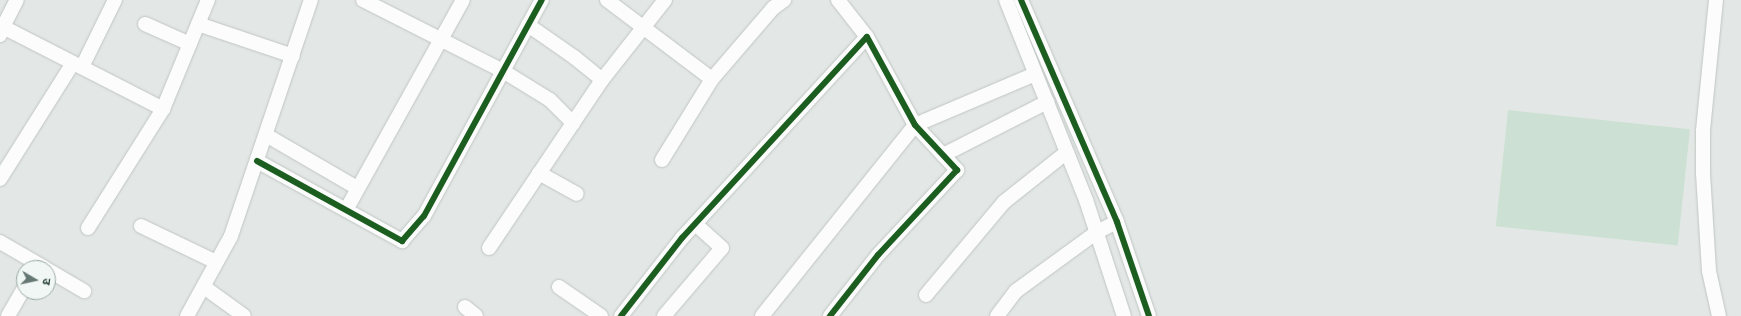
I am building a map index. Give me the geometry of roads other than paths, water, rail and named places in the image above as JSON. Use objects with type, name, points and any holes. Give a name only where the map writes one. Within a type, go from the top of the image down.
[{"type":"street","points":[[17,0],[1,29],[78,65],[163,109]]},
{"type":"street","points":[[0,179],[78,65],[115,0]]},
{"type":"street","points":[[88,228],[163,109],[208,0]]},
{"type":"street","points":[[187,316],[231,236],[311,0]]},
{"type":"street","points":[[364,0],[503,71],[550,100],[573,123]]},
{"type":"street","points":[[346,210],[463,0]]},
{"type":"street","points":[[257,161],[402,241],[424,216],[542,0]]},
{"type":"street","points":[[607,0],[645,26],[712,78]]},
{"type":"street","points":[[489,248],[602,80],[665,0]]},
{"type":"street","points":[[830,316],[878,255],[957,170],[915,125],[867,37],[838,0]]},
{"type":"street","points":[[1006,0],[1098,232],[1124,316]]},
{"type":"street","points":[[1022,0],[1117,222],[1149,316]]},
{"type":"street","points":[[1716,0],[1703,130],[1703,173],[1708,271],[1719,316]]},
{"type":"street","points":[[662,160],[712,78],[773,3]]},
{"type":"street","points":[[145,24],[190,44]]},
{"type":"street","points":[[198,24],[293,56]]},
{"type":"street","points":[[528,25],[574,57],[602,80]]},
{"type":"street","points":[[620,316],[694,224],[867,37]]},
{"type":"street","points":[[762,316],[915,125],[1035,74]]},
{"type":"street","points":[[943,155],[1047,102]]},
{"type":"street","points":[[266,136],[357,188]]},
{"type":"street","points":[[926,296],[1004,202],[1067,152]]},
{"type":"street","points":[[539,173],[577,194]]},
{"type":"street","points":[[997,316],[1016,291],[1098,232],[1117,222]]},
{"type":"street","points":[[664,316],[722,248],[694,224]]},
{"type":"street","points":[[141,226],[216,262]]},
{"type":"street","points":[[0,242],[30,260]]},
{"type":"street","points":[[56,275],[84,291]]},
{"type":"street","points":[[204,287],[244,316]]},
{"type":"street","points":[[559,287],[601,316]]},
{"type":"street","points":[[8,316],[17,300]]},
{"type":"street","points":[[465,307],[476,316]]}]
